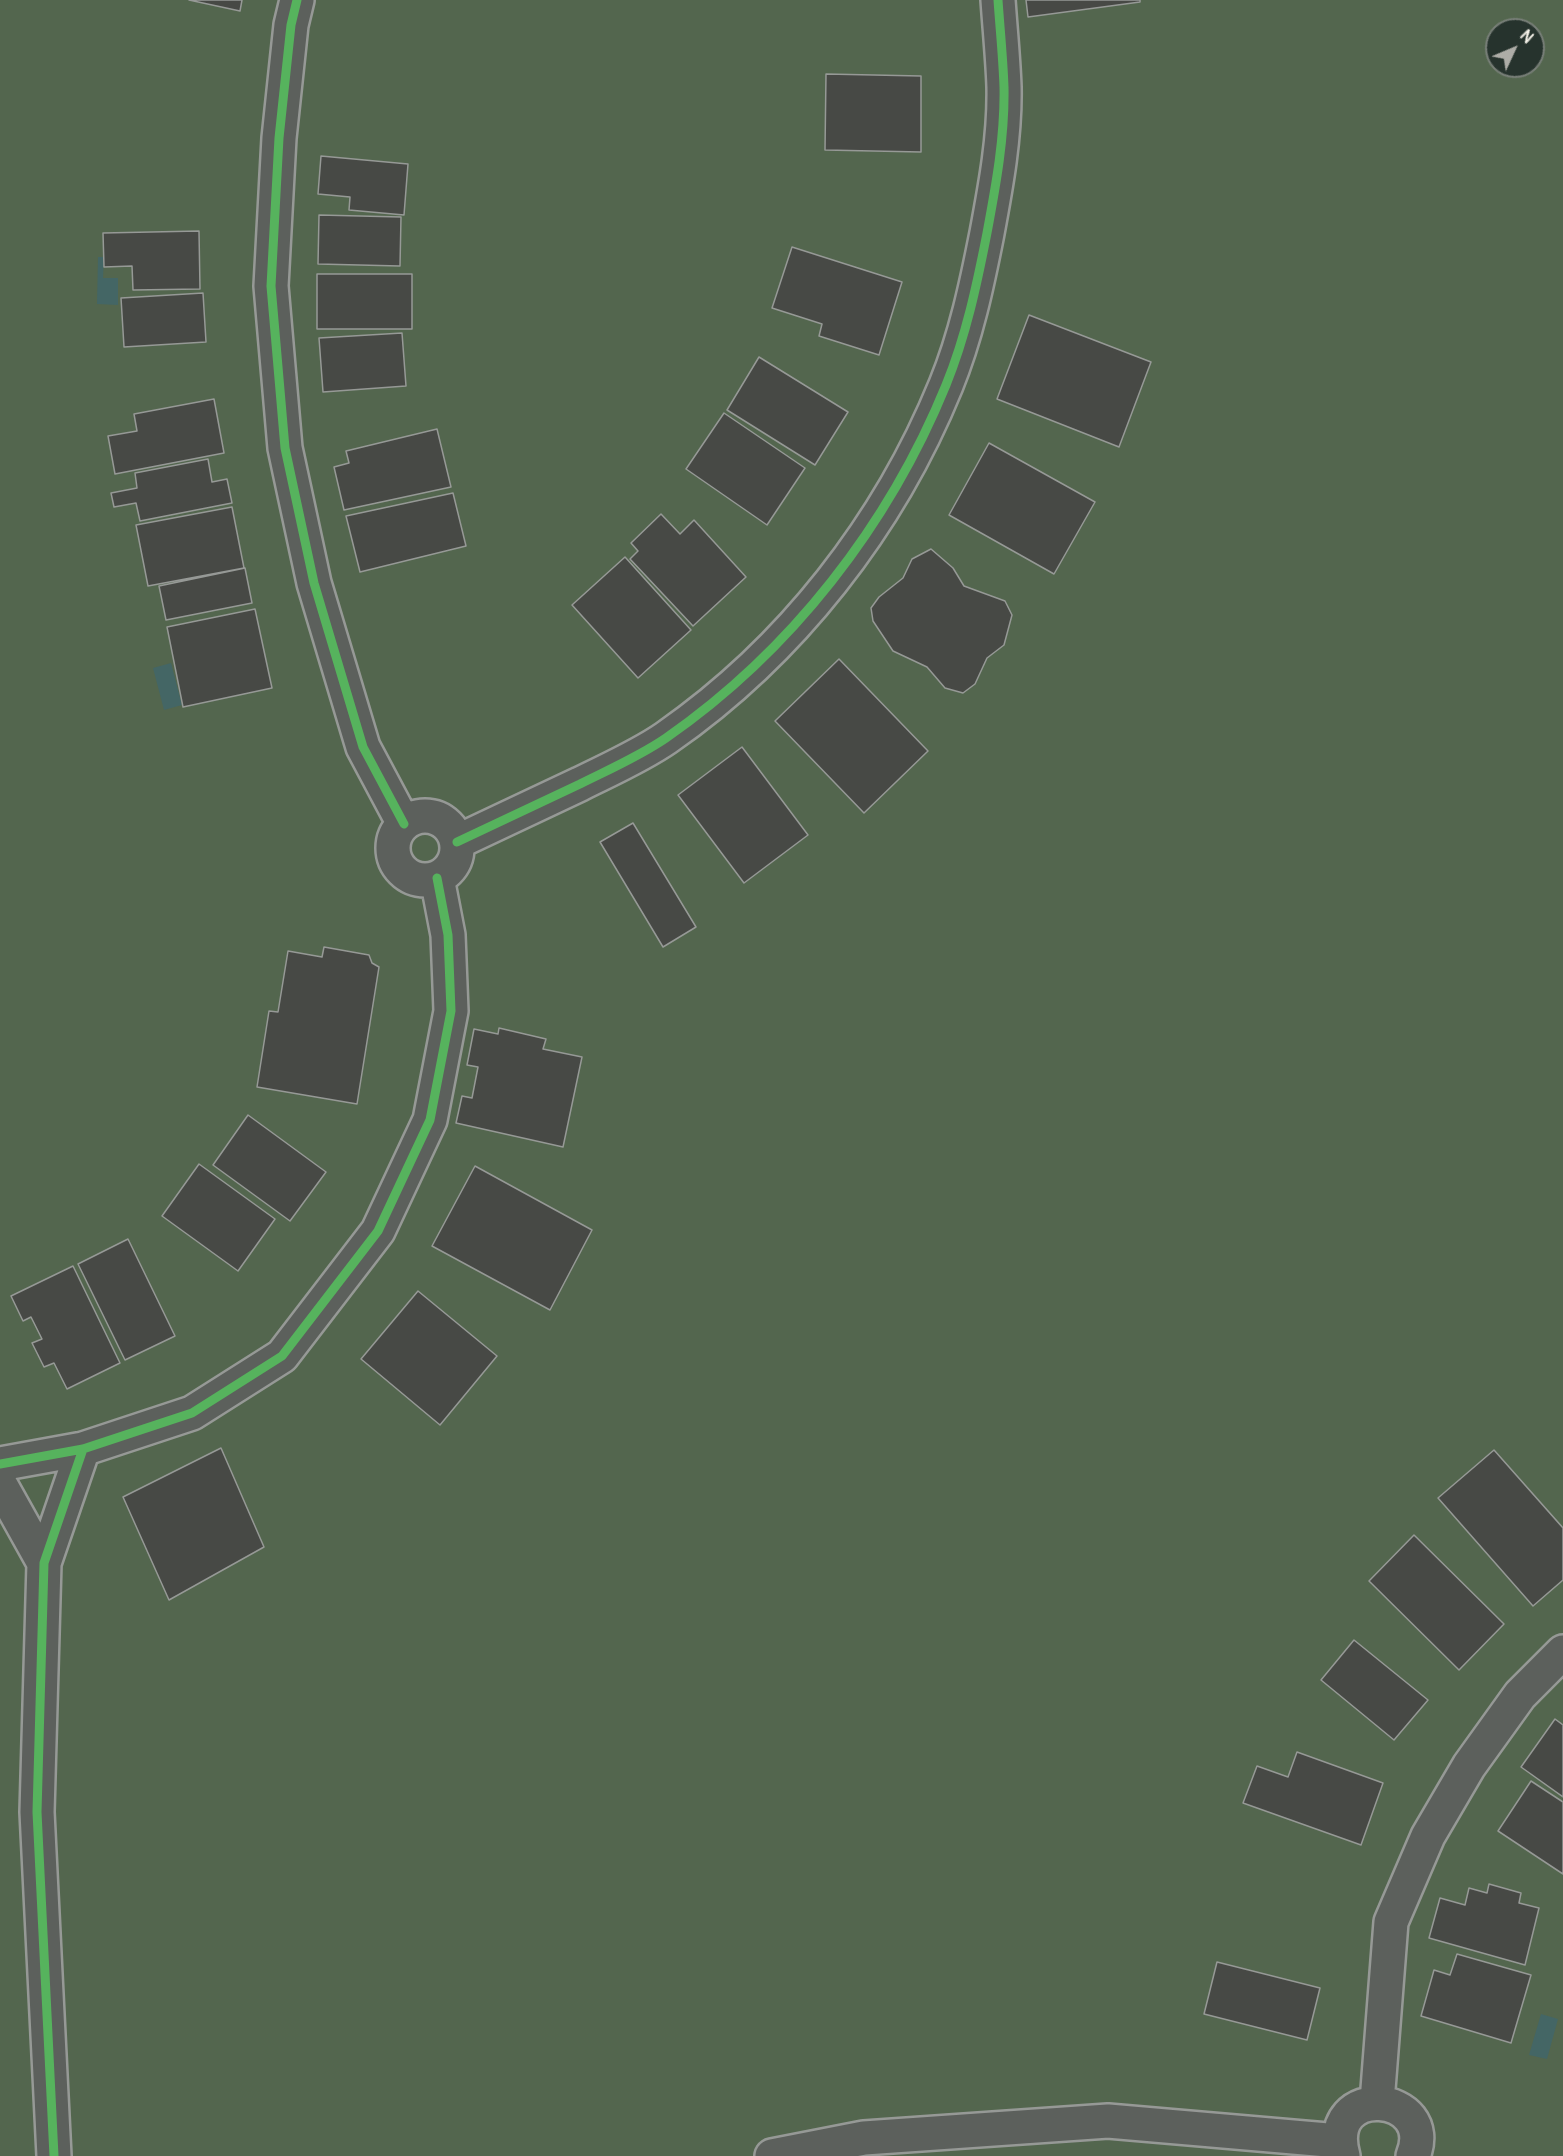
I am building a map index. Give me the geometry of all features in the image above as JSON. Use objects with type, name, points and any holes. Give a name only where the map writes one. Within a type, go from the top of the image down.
[{"type":"street","points":[[297,0],[291,25],[279,138],[271,286],[285,448],[314,583],[363,747],[404,824]]},
{"type":"street","points":[[457,842],[601,774],[664,740],[711,705],[772,649],[824,591],[872,525],[915,453],[946,384],[970,314],[998,178],[1004,88],[998,0]]},
{"type":"street","points":[[425,816],[436,818],[453,831],[457,842],[457,853],[453,864],[437,878],[425,880],[415,878],[398,865],[393,843],[404,824],[425,816]]},
{"type":"street","points":[[0,1464],[83,1449],[192,1413],[282,1356],[378,1231],[430,1120],[451,1011],[448,935],[437,878]]},
{"type":"street","points":[[54,2156],[37,1812],[44,1563],[83,1449]]},
{"type":"street","points":[[0,1484],[44,1563]]},
{"type":"street","points":[[1377,2102],[1391,1922],[1428,1836],[1468,1766],[1520,1695],[1563,1652]]},
{"type":"street","points":[[772,2156],[864,2138],[1108,2121],[1341,2149],[1342,2127],[1350,2114],[1362,2105],[1377,2102],[1392,2104],[1404,2112],[1413,2124],[1417,2139],[1413,2156]]},
{"type":"green space","points":[[0,0],[1563,0],[1563,2156],[0,2156]]},
{"type":"water","points":[[98,257],[104,257],[103,278],[118,278],[118,305],[97,304]]},
{"type":"water","points":[[171,663],[182,705],[164,710],[153,668]]},
{"type":"water","points":[[1541,2014],[1558,2019],[1547,2059],[1529,2055]]},
{"type":"building","points":[[189,0],[242,0],[240,11]]},
{"type":"building","points":[[1026,0],[1140,0],[1140,2],[1028,17]]},
{"type":"building","points":[[826,74],[921,76],[921,152],[825,150]]},
{"type":"building","points":[[321,156],[408,164],[404,215],[349,210],[350,197],[318,194]]},
{"type":"building","points":[[319,215],[401,217],[400,266],[318,264]]},
{"type":"building","points":[[199,231],[200,289],[133,290],[132,266],[104,267],[103,233]]},
{"type":"building","points":[[792,247],[902,282],[879,355],[819,336],[822,324],[772,308]]},
{"type":"building","points":[[317,274],[412,274],[412,329],[317,329]]},
{"type":"building","points":[[203,293],[206,342],[124,347],[121,298]]},
{"type":"building","points":[[1029,315],[1151,362],[1119,447],[997,399]]},
{"type":"building","points":[[402,333],[406,386],[323,392],[319,338]]},
{"type":"building","points":[[759,357],[848,412],[815,465],[727,410]]},
{"type":"building","points":[[214,399],[224,453],[115,474],[108,436],[137,431],[134,414]]},
{"type":"building","points":[[724,413],[805,468],[767,525],[686,469]]},
{"type":"building","points":[[437,429],[451,487],[344,510],[334,467],[349,463],[346,451]]},
{"type":"building","points":[[989,443],[1095,502],[1054,574],[949,515]]},
{"type":"building","points":[[208,459],[212,482],[227,479],[232,503],[140,521],[136,503],[114,507],[111,493],[137,488],[135,473]]},
{"type":"building","points":[[453,493],[466,546],[360,572],[346,516]]},
{"type":"building","points":[[232,507],[244,568],[148,586],[136,525]]},
{"type":"building","points":[[661,514],[680,534],[694,520],[746,577],[693,626],[630,559],[638,551],[631,543]]},
{"type":"building","points":[[931,549],[953,568],[964,586],[1005,601],[1012,615],[1004,645],[987,658],[975,684],[963,693],[945,688],[927,667],[893,651],[873,621],[871,608],[879,597],[903,578],[912,559]]},
{"type":"building","points":[[625,557],[691,630],[638,678],[572,605]]},
{"type":"building","points":[[245,568],[252,603],[166,620],[159,586]]},
{"type":"building","points":[[255,609],[272,688],[183,707],[167,627]]},
{"type":"building","points":[[839,659],[928,751],[864,813],[775,721]]},
{"type":"building","points":[[742,747],[808,835],[744,883],[678,795]]},
{"type":"building","points":[[633,823],[696,927],[663,947],[600,842]]},
{"type":"building","points":[[324,947],[369,955],[372,963],[379,967],[357,1104],[257,1087],[269,1011],[278,1012],[288,951],[322,957]]},
{"type":"building","points":[[499,1028],[546,1039],[543,1049],[582,1057],[563,1147],[456,1123],[462,1096],[472,1098],[478,1067],[467,1065],[474,1029],[498,1034]]},
{"type":"building","points":[[248,1115],[326,1172],[290,1221],[213,1165]]},
{"type":"building","points":[[199,1164],[275,1219],[238,1271],[162,1216]]},
{"type":"building","points":[[475,1166],[592,1230],[550,1310],[432,1246]]},
{"type":"building","points":[[128,1239],[175,1336],[125,1360],[78,1264]]},
{"type":"building","points":[[73,1266],[120,1363],[67,1389],[54,1363],[44,1367],[32,1343],[42,1339],[31,1317],[23,1321],[11,1296]]},
{"type":"building","points":[[418,1291],[497,1356],[440,1425],[361,1359]]},
{"type":"building","points":[[221,1448],[264,1547],[169,1600],[123,1497]]},
{"type":"building","points":[[1494,1450],[1563,1528],[1563,1580],[1533,1606],[1438,1498]]},
{"type":"building","points":[[1414,1535],[1504,1624],[1459,1670],[1369,1581]]},
{"type":"building","points":[[1354,1640],[1428,1700],[1394,1740],[1321,1680]]},
{"type":"building","points":[[1555,1719],[1563,1725],[1563,1797],[1521,1767]]},
{"type":"building","points":[[1297,1752],[1383,1783],[1361,1845],[1243,1803],[1257,1766],[1288,1777]]},
{"type":"building","points":[[1531,1781],[1563,1802],[1563,1874],[1498,1831]]},
{"type":"building","points":[[1489,1884],[1521,1893],[1519,1903],[1539,1908],[1525,1965],[1429,1938],[1440,1898],[1465,1905],[1469,1888],[1487,1893]]},
{"type":"building","points":[[1457,1954],[1531,1975],[1511,2043],[1421,2016],[1434,1970],[1450,1975]]},
{"type":"building","points":[[1217,1962],[1320,1988],[1307,2040],[1204,2014]]},
{"type":"cycle path","points":[[297,0],[291,25],[279,138],[271,286],[285,448],[314,583],[363,747],[404,824]]},
{"type":"cycle path","points":[[457,842],[646,751],[712,704],[754,666],[832,581],[896,487],[923,437],[953,366],[970,310],[987,233],[997,179],[1004,105],[998,0]]},
{"type":"cycle path","points":[[0,1464],[83,1449],[192,1413],[282,1356],[378,1231],[430,1120],[451,1011],[448,935],[437,878]]},
{"type":"cycle path","points":[[54,2156],[37,1812],[44,1563],[83,1449]]}]
